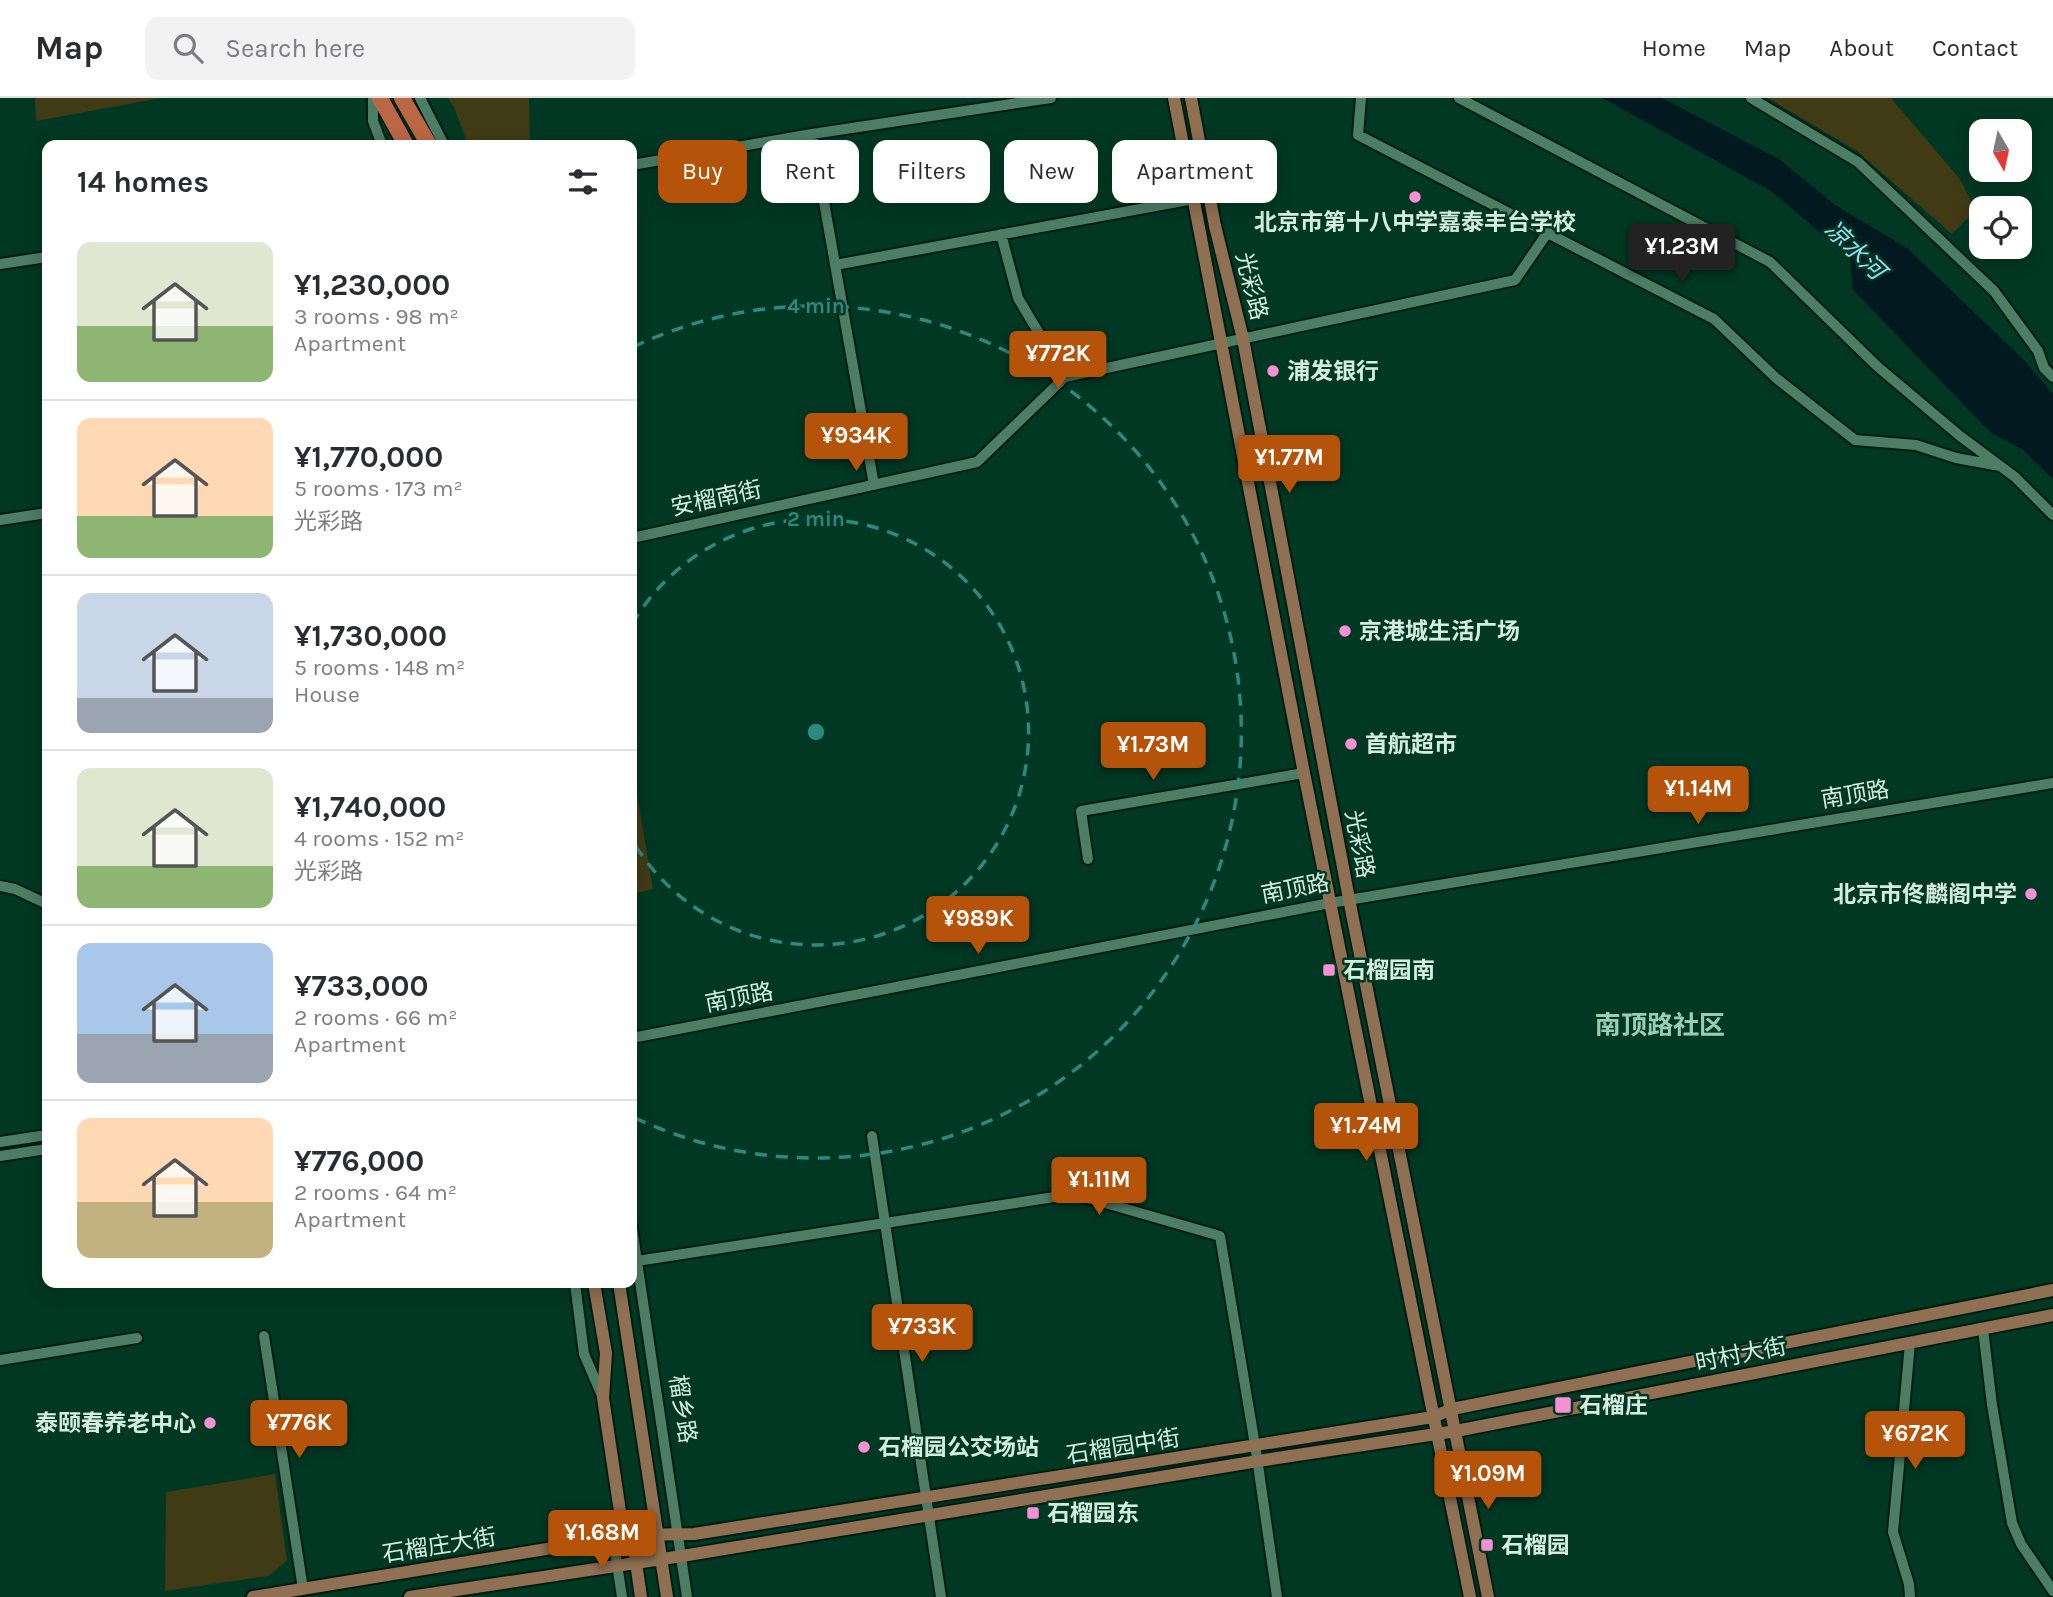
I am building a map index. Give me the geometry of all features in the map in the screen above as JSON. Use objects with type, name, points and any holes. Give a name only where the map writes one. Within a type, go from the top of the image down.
[{"type":"highway","points":[[380,98],[403,140]]},
{"type":"highway","points":[[402,98],[427,140]]},
{"type":"highway","points":[[418,98],[429,140]]},
{"type":"main road","name":"光彩路","points":[[1174,98],[1182,140]]},
{"type":"main road","name":"光彩路","points":[[1191,98],[1215,226],[1243,339],[1349,900],[1488,1597]]},
{"type":"main road","name":"光彩路","points":[[1195,203],[1304,773],[1470,1597]]},
{"type":"main road","points":[[595,1288],[606,1353],[603,1398],[621,1518],[632,1535],[641,1597]]},
{"type":"main road","name":"榴乡路","points":[[620,1288],[667,1597]]},
{"type":"main road","name":"时村大街","points":[[1452,1409],[2053,1290]]},
{"type":"main road","name":"时村大街","points":[[1437,1434],[2053,1315]]},
{"type":"main road","name":"石榴园中街","points":[[632,1535],[694,1534],[1433,1418],[1452,1409]]},
{"type":"main road","name":"石榴园中街","points":[[636,1564],[1437,1434]]},
{"type":"main road","name":"石榴庄大街","points":[[253,1597],[632,1535]]},
{"type":"main road","name":"石榴庄大街","points":[[410,1597],[636,1564]]},
{"type":"street","points":[[373,98],[373,121],[381,140]]},
{"type":"street","points":[[418,98],[441,140]]},
{"type":"street","points":[[637,164],[812,134],[1051,98]]},
{"type":"street","points":[[1362,98],[1357,135],[1714,319],[1776,378],[1855,440],[1916,445],[1956,458],[2000,466]]},
{"type":"street","points":[[1459,98],[1770,262],[1878,367],[2015,477],[2053,515]]},
{"type":"street","points":[[1751,98],[1858,162],[1994,291],[2038,351],[2044,368],[2053,377]]},
{"type":"street","points":[[812,134],[874,485]]},
{"type":"street","points":[[835,265],[1172,203]]},
{"type":"street","points":[[1001,234],[1018,298],[1065,377],[1515,280],[1548,232]]},
{"type":"street","points":[[0,264],[42,258]]},
{"type":"street","name":"安榴南街","points":[[637,537],[977,462],[1065,377]]},
{"type":"street","points":[[0,520],[42,514]]},
{"type":"street","points":[[1088,859],[1081,811],[1304,773]]},
{"type":"street","name":"南顶路","points":[[637,1037],[1330,903],[2053,783]]},
{"type":"street","points":[[0,886],[15,889],[42,902]]},
{"type":"street","points":[[0,1142],[42,1136]]},
{"type":"street","points":[[872,1136],[941,1597]]},
{"type":"street","points":[[0,1156],[42,1150]]},
{"type":"street","points":[[637,1261],[1074,1194],[1220,1236],[1258,1461],[1277,1597]]},
{"type":"street","name":"榴乡路","points":[[637,1261],[687,1597]]},
{"type":"street","points":[[576,1288],[584,1354],[603,1398]]},
{"type":"street","points":[[1983,1329],[1992,1405],[2012,1522],[2021,1544],[2053,1591]]},
{"type":"street","points":[[264,1336],[303,1589]]},
{"type":"street","points":[[0,1360],[137,1338]]},
{"type":"street","points":[[1910,1343],[1894,1532],[1909,1584],[1910,1597]]},
{"type":"street","points":[[613,1538],[622,1597]]},
{"type":"shaded area","points":[[35,98],[161,98],[36,121]]},
{"type":"shaded area","points":[[448,98],[529,98],[530,140],[466,140]]},
{"type":"shaded area","points":[[1768,98],[1891,98],[1959,178],[1969,197],[1969,217],[1952,234],[1857,151]]},
{"type":"shaded area","points":[[637,794],[653,889],[637,893]]},
{"type":"shaded area","points":[[275,1474],[287,1561],[268,1576],[165,1591],[166,1492]]},
{"type":"water","name":"凉水河","points":[[1602,98],[1662,98],[1779,159],[1835,205],[1907,248],[2023,359],[2053,394],[2053,479],[2022,449],[1991,433],[1853,290],[1850,258],[1771,191]]},
{"type":"place","name":"北京市第十八中学嘉泰丰台学校","points":[[1415,197]]},
{"type":"place","name":"浦发银行","points":[[1273,371]]},
{"type":"place","name":"京港城生活广场","points":[[1345,631]]},
{"type":"place","name":"首航超市","points":[[1351,744]]},
{"type":"place","name":"北京市佟麟阁中学","points":[[2031,894]]},
{"type":"place","name":"石榴园南","points":[[1329,970]]},
{"type":"place","name":"石榴庄","points":[[1563,1405]]},
{"type":"place","name":"泰颐春养老中心","points":[[210,1423]]},
{"type":"place","name":"石榴园公交场站","points":[[864,1447]]},
{"type":"place","name":"石榴园东","points":[[1033,1513]]},
{"type":"place","name":"石榴园","points":[[1487,1545]]},
{"type":"district","name":"南顶路社区","points":[[1660,1025]]}]
